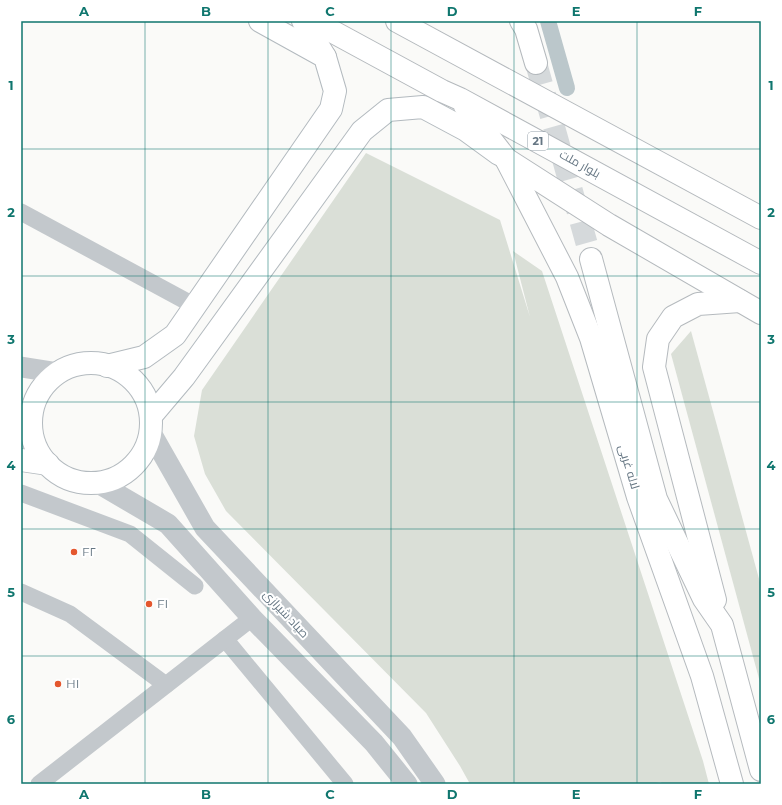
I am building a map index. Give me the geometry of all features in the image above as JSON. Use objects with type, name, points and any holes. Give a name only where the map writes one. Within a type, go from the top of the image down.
[{"type":"main road","points":[[260,21],[325,56]]},
{"type":"main road","points":[[107,366],[144,357],[175,335],[331,108],[335,91],[325,56],[303,21]]},
{"type":"main road","name":"بلوار ملت","points":[[313,21],[442,91],[460,99],[761,263]]},
{"type":"main road","points":[[397,21],[761,218]]},
{"type":"main road","points":[[521,21],[526,29],[536,63]]},
{"type":"main road","points":[[460,99],[506,159]]},
{"type":"main road","points":[[151,424],[146,399],[136,384],[123,372],[107,366],[91,363],[74,366],[59,373],[29,398],[32,414],[27,427],[38,449],[48,464],[62,476],[80,482],[98,483],[117,478],[133,467],[144,452],[151,424],[184,377],[362,131],[388,110],[423,107],[466,130],[506,159],[609,225],[761,313]]},
{"type":"main road","name":"لاله غربی","points":[[506,159],[567,277],[591,338],[638,497],[702,676],[732,784]]},
{"type":"main road","name":"لاله غربی","points":[[591,259],[656,498],[704,599],[722,624],[761,770]]},
{"type":"main road","points":[[722,624],[654,367],[658,338],[673,317],[698,304],[740,301]]},
{"type":"main road","points":[[21,460],[48,464]]},
{"type":"street","points":[[21,212],[194,306]]},
{"type":"street","points":[[21,367],[59,373]]},
{"type":"street","name":"صیاد شیرازی","points":[[151,424],[206,528],[402,737],[435,784]]},
{"type":"street","points":[[98,483],[168,524],[252,618],[374,743],[407,784]]},
{"type":"street","points":[[21,493],[130,534],[195,586]]},
{"type":"street","points":[[21,592],[70,614],[166,685]]},
{"type":"street","points":[[39,784],[252,618]]},
{"type":"street","points":[[225,639],[345,784]]},
{"type":"shaded area","points":[[366,153],[500,220],[530,317],[513,251],[542,271],[703,761],[709,784],[662,784],[661,782],[650,784],[470,784],[426,713],[226,511],[205,474],[194,436],[202,390]]},
{"type":"shaded area","points":[[691,331],[761,586],[761,686],[671,354]]},
{"type":"waterway","points":[[548,21],[567,88]]},
{"type":"tunnel","points":[[536,63],[591,259]]},
{"type":"place","name":"F۲","points":[[74,552]]},
{"type":"place","name":"F۱","points":[[149,604]]},
{"type":"place","name":"H۱","points":[[58,684]]}]
